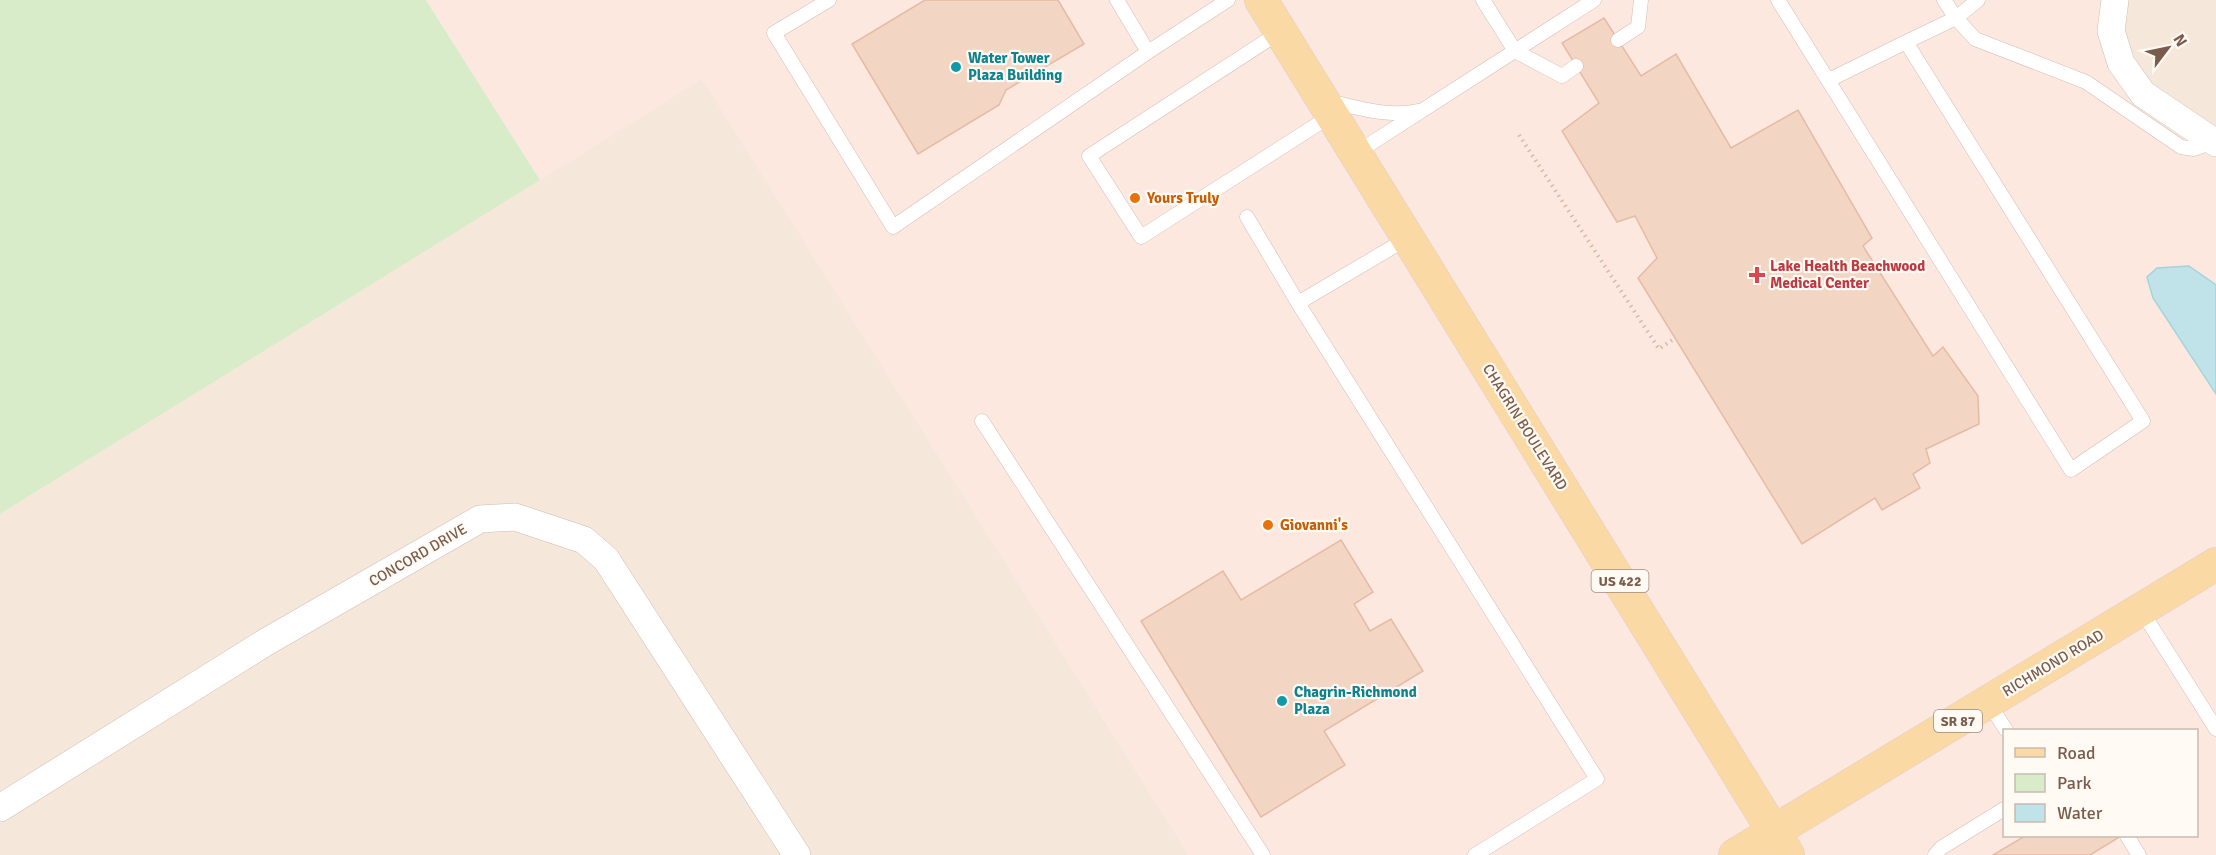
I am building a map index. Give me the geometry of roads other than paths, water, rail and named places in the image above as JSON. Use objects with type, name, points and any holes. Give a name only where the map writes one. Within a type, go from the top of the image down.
[{"type":"main road","name":"CHAGRIN BOULEVARD","points":[[1261,0],[1781,843]]},
{"type":"main road","name":"RICHMOND ROAD","points":[[1735,855],[1781,843],[1988,702],[2216,564]]},
{"type":"street","points":[[2115,0],[2111,31],[2121,63],[2144,94],[2215,142]]},
{"type":"street","name":"CONCORD DRIVE","points":[[0,808],[266,642],[480,519],[515,517],[584,540],[606,559],[797,855]]},
{"type":"lane","points":[[829,0],[774,33],[893,228],[1148,52],[1228,0]]},
{"type":"lane","points":[[1117,0],[1148,52]]},
{"type":"lane","points":[[1484,0],[1515,51],[1562,76],[1576,66]]},
{"type":"lane","points":[[1356,153],[1594,0]]},
{"type":"lane","points":[[1618,40],[1638,27],[1641,0]]},
{"type":"lane","points":[[1779,0],[2071,471],[2143,421],[1906,42]]},
{"type":"lane","points":[[1944,0],[1956,18],[1975,39],[2086,82],[2181,147],[2194,149],[2215,142]]},
{"type":"lane","points":[[1829,80],[1956,18],[1978,0]]},
{"type":"lane","points":[[1281,32],[1089,156],[1141,237],[1327,107],[1402,113],[1416,112],[1433,104]]},
{"type":"lane","points":[[1247,217],[1298,303],[1598,779],[1474,855]]},
{"type":"lane","points":[[1298,303],[1408,238]]},
{"type":"lane","points":[[982,421],[1263,855]]},
{"type":"lane","points":[[2141,610],[2216,729]]},
{"type":"lane","points":[[1988,702],[2005,729]]},
{"type":"lane","points":[[1935,855],[1941,848],[2003,810]]},
{"type":"lane","points":[[2128,837],[2139,855]]},
{"type":"water","points":[[2189,266],[2216,285],[2216,394],[2153,298],[2147,277],[2157,268]]},
{"type":"place","name":"Water Tower Plaza Building","points":[[956,67]]},
{"type":"place","name":"Yours Truly","points":[[1135,198]]},
{"type":"place","name":"Lake Health Beachwood Medical Center","points":[[1757,275]]},
{"type":"place","name":"Giovanni's","points":[[1268,525]]},
{"type":"place","name":"Chagrin-Richmond Plaza","points":[[1282,701]]}]
